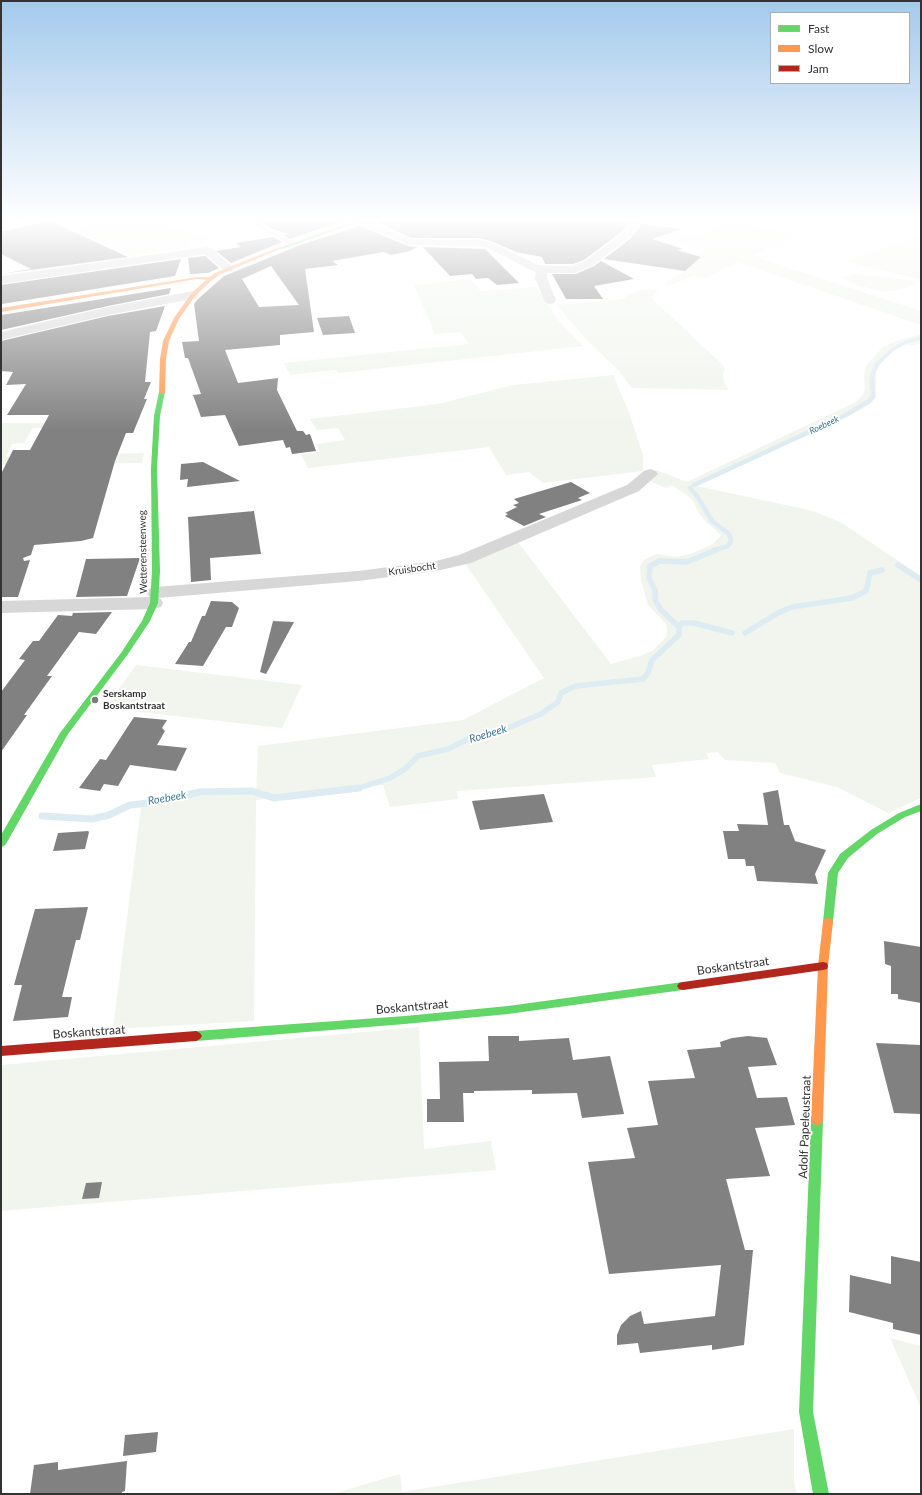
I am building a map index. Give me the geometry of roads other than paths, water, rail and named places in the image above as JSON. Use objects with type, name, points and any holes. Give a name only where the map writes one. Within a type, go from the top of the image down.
[{"type":"street","points":[[1,310],[119,291]]},
{"type":"street","name":"Wetterensteenweg","points":[[1,844],[64,733],[124,654],[146,621],[155,598],[154,468],[157,416],[162,391],[163,359],[166,341],[176,319],[198,291]]},
{"type":"street","points":[[546,291],[550,300]]},
{"type":"street","points":[[1,336],[108,311],[194,295]]},
{"type":"street","name":"Kruisbocht","points":[[1,607],[155,598],[436,566],[465,559],[633,488],[650,474]]},
{"type":"street","name":"Adolf Papeleustraat","points":[[821,1494],[806,1412],[823,966],[833,873],[844,856],[874,832],[902,815],[921,806]]},
{"type":"street","name":"Boskantstraat","points":[[1,1051],[405,1020],[508,1010],[823,966]]},
{"type":"waterway","name":"Roebeek","points":[[877,364],[893,349],[906,342],[921,338]]},
{"type":"waterway","name":"Roebeek","points":[[694,485],[844,416],[869,401],[873,396],[872,376],[877,364]]},
{"type":"waterway","name":"Roebeek","points":[[690,488],[697,496],[712,521],[729,534],[731,541],[728,546],[712,551]]},
{"type":"waterway","name":"Roebeek","points":[[679,627],[661,610],[655,600],[655,590],[649,578],[650,566],[660,561],[687,562],[716,550]]},
{"type":"waterway","points":[[898,565],[921,580]]},
{"type":"waterway","points":[[745,633],[778,613],[792,607],[852,598],[866,591],[870,573],[882,570]]},
{"type":"waterway","points":[[679,627],[682,623],[694,623],[732,633]]},
{"type":"waterway","name":"Roebeek","points":[[356,789],[390,778],[405,769],[418,756],[448,749],[470,738],[496,733],[541,714],[558,702],[561,693],[576,686],[643,679],[648,673],[652,660],[679,635],[679,627]]},
{"type":"waterway","name":"Roebeek","points":[[42,816],[92,819],[109,815],[130,805],[149,803],[200,792],[252,791],[274,798],[359,788]]},
{"type":"place","name":"Serskamp Boskantstraat","points":[[95,700]]}]
